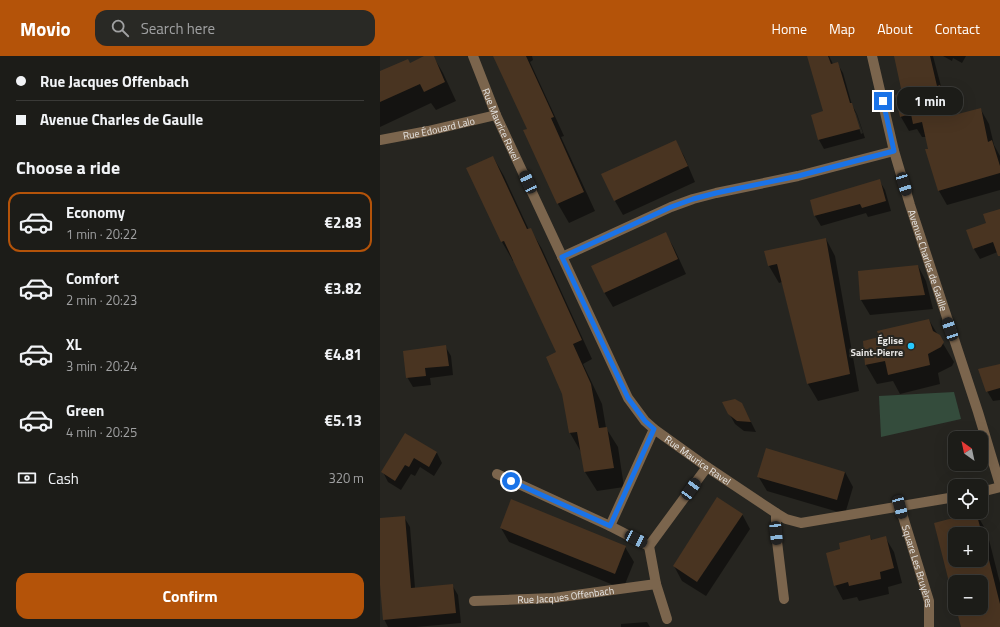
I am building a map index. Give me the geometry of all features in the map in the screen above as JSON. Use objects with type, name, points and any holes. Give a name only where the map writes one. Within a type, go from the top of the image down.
[{"type":"street","name":"Rue Maurice Ravel","points":[[473,56],[496,115],[628,398],[645,421],[707,467],[786,520],[801,524],[948,498]]},
{"type":"street","name":"Avenue Charles de Gaulle","points":[[872,56],[894,151],[931,273],[978,412],[1000,486]]},
{"type":"street","name":"Rue Édouard Lalo","points":[[380,140],[428,131],[496,115]]},
{"type":"street","points":[[562,257],[671,207],[693,199],[798,176],[894,151]]},
{"type":"street","points":[[610,526],[654,429]]},
{"type":"street","points":[[667,619],[656,584],[650,546],[707,467]]},
{"type":"street","points":[[497,474],[650,546]]},
{"type":"street","points":[[988,490],[1000,486]]},
{"type":"street","name":"Square Les Bruyères","points":[[900,507],[929,601],[929,627]]},
{"type":"street","points":[[776,513],[776,533],[784,600]]},
{"type":"street","name":"Rue Jacques Offenbach","points":[[474,601],[554,598],[656,584]]},
{"type":"green space","points":[[954,392],[961,419],[881,437],[879,396]]},
{"type":"building","points":[[424,56],[434,56],[445,82],[424,92],[420,84],[380,102],[380,71],[408,59],[410,63]]},
{"type":"building","points":[[493,56],[526,56],[554,117],[551,118],[584,192],[557,204],[523,130],[527,129]]},
{"type":"building","points":[[807,56],[828,56],[831,64],[838,62],[850,103],[852,103],[860,129],[818,140],[811,115],[823,111]]},
{"type":"building","points":[[894,56],[930,56],[937,86],[940,85],[942,89],[948,88],[954,115],[981,108],[988,142],[992,140],[1000,166],[1000,173],[938,191],[925,149],[928,149],[922,122],[913,124],[911,114],[900,117],[895,95],[902,93]]},
{"type":"building","points":[[676,140],[688,166],[614,201],[601,174]]},
{"type":"building","points":[[493,156],[527,229],[531,228],[582,340],[573,344],[591,384],[599,428],[607,427],[614,468],[584,472],[577,432],[569,433],[562,394],[546,357],[556,352],[504,241],[501,242],[466,168]]},
{"type":"building","points":[[880,179],[886,201],[862,208],[860,204],[814,216],[810,200]]},
{"type":"building","points":[[1000,209],[1000,256],[998,256],[993,242],[973,249],[966,230],[986,223],[983,214]]},
{"type":"building","points":[[666,232],[678,259],[604,293],[591,266]]},
{"type":"building","points":[[826,238],[850,374],[807,384],[777,264],[768,266],[764,251]]},
{"type":"building","points":[[918,265],[925,295],[860,300],[858,271]]},
{"type":"building","name":"Église Saint-Pierre","points":[[929,319],[933,331],[940,335],[944,342],[941,347],[928,354],[930,365],[888,375],[885,361],[865,365],[863,341],[879,337],[877,331]]},
{"type":"building","points":[[446,345],[449,366],[425,368],[426,376],[406,378],[403,351]]},
{"type":"building","points":[[1000,364],[1000,388],[986,392],[978,369]]},
{"type":"building","points":[[735,399],[742,403],[751,422],[737,421],[728,414],[722,402]]},
{"type":"building","points":[[405,433],[437,452],[429,467],[414,458],[409,467],[405,465],[395,481],[381,472]]},
{"type":"building","points":[[766,448],[845,472],[837,500],[757,477]]},
{"type":"building","points":[[717,497],[743,514],[697,582],[673,566]]},
{"type":"building","points":[[511,499],[626,546],[615,574],[500,528]]},
{"type":"building","points":[[405,516],[411,588],[453,584],[456,613],[383,620],[380,585],[380,518]]},
{"type":"building","points":[[949,519],[978,519],[980,527],[948,527],[948,567],[988,567],[988,556],[1000,604],[1000,627],[961,627],[958,615],[988,615],[988,575],[948,575],[948,578],[934,523]]},
{"type":"building","points":[[870,535],[871,540],[886,536],[894,568],[880,572],[881,579],[849,586],[848,582],[834,586],[826,553],[840,549],[839,543]]},
{"type":"place","name":"Église Saint-Pierre","points":[[911,346]]},
{"type":"route","points":[[511,481],[610,526],[654,429],[645,421],[628,398],[562,257],[671,207],[693,199],[750,185],[798,176],[894,151],[883,101]]}]
